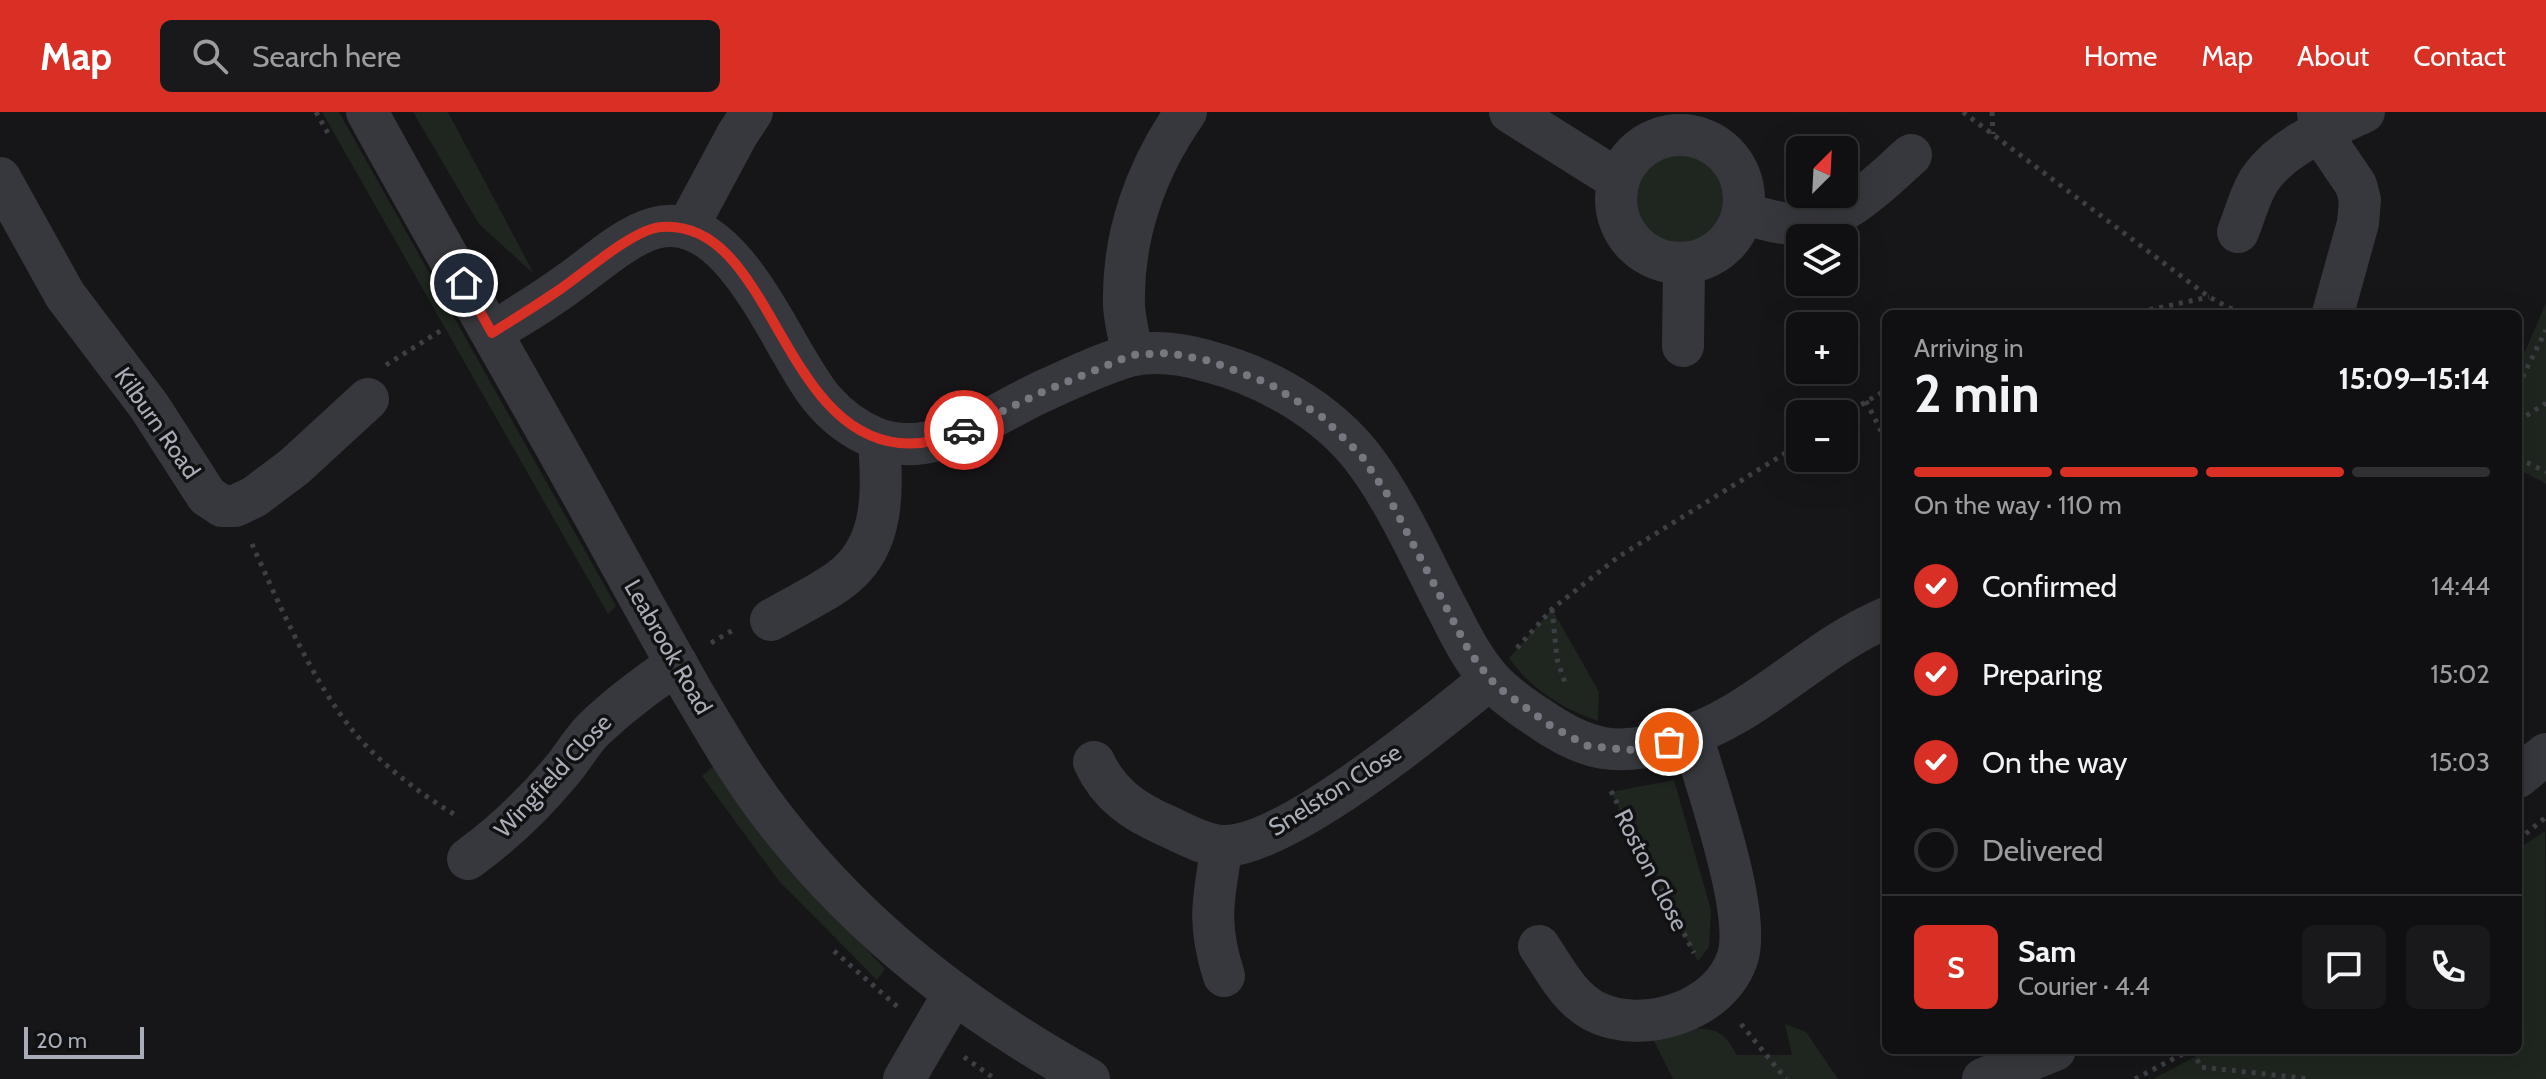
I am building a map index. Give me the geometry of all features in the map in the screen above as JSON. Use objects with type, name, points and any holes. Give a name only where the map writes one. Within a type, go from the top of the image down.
[{"type":"street","name":"Leabrook Road","points":[[367,112],[677,664],[733,760],[777,822],[835,888],[887,940],[953,995],[1043,1054],[1089,1079]]},
{"type":"street","points":[[687,228],[752,112]]},
{"type":"street","points":[[1132,355],[1124,308],[1130,242],[1140,198],[1171,133],[1186,112]]},
{"type":"street","points":[[1510,112],[1618,180]]},
{"type":"street","points":[[2238,232],[2258,182],[2275,160],[2319,122],[2364,112]]},
{"type":"street","points":[[2319,122],[2356,185],[2360,200],[2358,223],[2334,310]]},
{"type":"street","points":[[1686,134],[1708,140],[1726,153],[1738,171],[1744,191],[1743,214],[1735,233],[1722,248],[1704,259],[1684,264],[1663,261],[1645,253],[1629,239],[1619,221],[1616,200],[1618,180],[1628,161],[1644,145],[1664,136],[1686,134]]},
{"type":"street","points":[[1743,214],[1791,224],[1829,219],[1853,206],[1911,155]]},
{"type":"street","name":"Kilburn Road","points":[[0,178],[65,295],[149,406],[207,496],[222,506],[235,506]]},
{"type":"street","points":[[492,333],[560,290],[631,238],[658,226],[687,228],[713,240],[736,265],[822,400],[847,424],[879,440],[914,444],[949,437],[1040,393],[1132,355],[1169,353],[1210,361],[1270,384],[1322,417],[1361,455],[1387,494],[1469,651],[1490,679],[1551,726],[1588,746],[1629,750],[1710,729],[1853,635],[1882,620]]},
{"type":"street","points":[[1683,346],[1684,264]]},
{"type":"street","points":[[235,506],[254,497],[294,467],[368,399]]},
{"type":"street","points":[[771,620],[846,575],[862,556],[875,533],[882,493],[879,440]]},
{"type":"street","name":"Wingfield Close","points":[[482,849],[563,769],[591,732],[640,688],[677,664]]},
{"type":"street","name":"Snelston Close","points":[[1222,846],[1247,842],[1274,831],[1343,790],[1433,726],[1490,679]]},
{"type":"street","points":[[1539,946],[1570,993],[1594,1011],[1618,1018],[1642,1020],[1671,1016],[1696,1006],[1714,993],[1730,973],[1738,955],[1741,924],[1729,864],[1692,735]]},
{"type":"street","points":[[2522,774],[2546,754]]},
{"type":"street","points":[[1094,762],[1103,781],[1119,799],[1148,818],[1197,840],[1222,846],[1211,907],[1214,945],[1224,976]]},
{"type":"street","points":[[904,1079],[953,995]]},
{"type":"street","points":[[1983,1079],[2045,1054]]},
{"type":"path","points":[[1963,112],[2209,297],[2233,310]]},
{"type":"path","points":[[1992,112],[1993,134]]},
{"type":"path","points":[[2149,310],[2209,297]]},
{"type":"path","points":[[2522,378],[2546,330]]},
{"type":"path","points":[[368,399],[366,378],[440,331]]},
{"type":"path","points":[[1858,406],[1882,392]]},
{"type":"path","points":[[1866,401],[1882,433]]},
{"type":"path","points":[[2522,418],[2546,403]]},
{"type":"path","points":[[1490,679],[1552,609],[1618,557],[1786,453]]},
{"type":"path","points":[[2522,460],[2546,472]]},
{"type":"path","points":[[235,506],[276,598],[321,682],[354,733],[435,803],[482,849]]},
{"type":"path","name":"Roston Close","points":[[1552,609],[1557,659],[1588,746],[1714,993],[1785,1078]]},
{"type":"path","points":[[677,664],[750,619],[771,620]]},
{"type":"path","points":[[2522,837],[2546,817]]},
{"type":"path","points":[[2135,1079],[2184,1054]]},
{"type":"path","points":[[2194,1054],[2200,1067],[2311,1079]]},
{"type":"shaded area","points":[[322,112],[339,112],[616,606],[608,614]]},
{"type":"shaded area","points":[[413,112],[448,112],[534,274],[479,224]]},
{"type":"shaded area","points":[[1681,154],[1698,157],[1713,167],[1723,182],[1726,199],[1723,216],[1713,231],[1698,241],[1681,244],[1664,241],[1649,231],[1639,216],[1636,199],[1639,182],[1649,167],[1664,157]]},
{"type":"shaded area","points":[[2546,303],[2546,484],[2522,471],[2522,358]]},
{"type":"shaded area","points":[[1552,609],[1599,692],[1598,721],[1548,697],[1527,680],[1509,658]]},
{"type":"shaded area","points":[[714,766],[788,866],[885,969],[877,980],[779,881],[702,776]]},
{"type":"shaded area","points":[[1674,780],[1711,910],[1709,947],[1698,961],[1611,792]]},
{"type":"shaded area","points":[[2545,831],[2546,1079],[2153,1079],[2200,1054],[2522,1054],[2522,846]]},
{"type":"shaded area","points":[[1785,1024],[1806,1032],[1838,1079],[1673,1079],[1653,1039],[1706,1029],[1724,1037],[1737,1055],[1792,1055]]},
{"type":"way so far","points":[[964,430],[1089,371],[1132,355],[1169,353],[1210,361],[1270,384],[1322,417],[1361,455],[1387,494],[1469,651],[1503,691],[1551,726],[1588,746],[1629,750],[1669,742]]},
{"type":"route","points":[[464,283],[492,333],[560,290],[631,238],[658,226],[687,228],[713,240],[736,265],[822,400],[847,424],[879,440],[914,444],[949,437],[964,430]]}]
